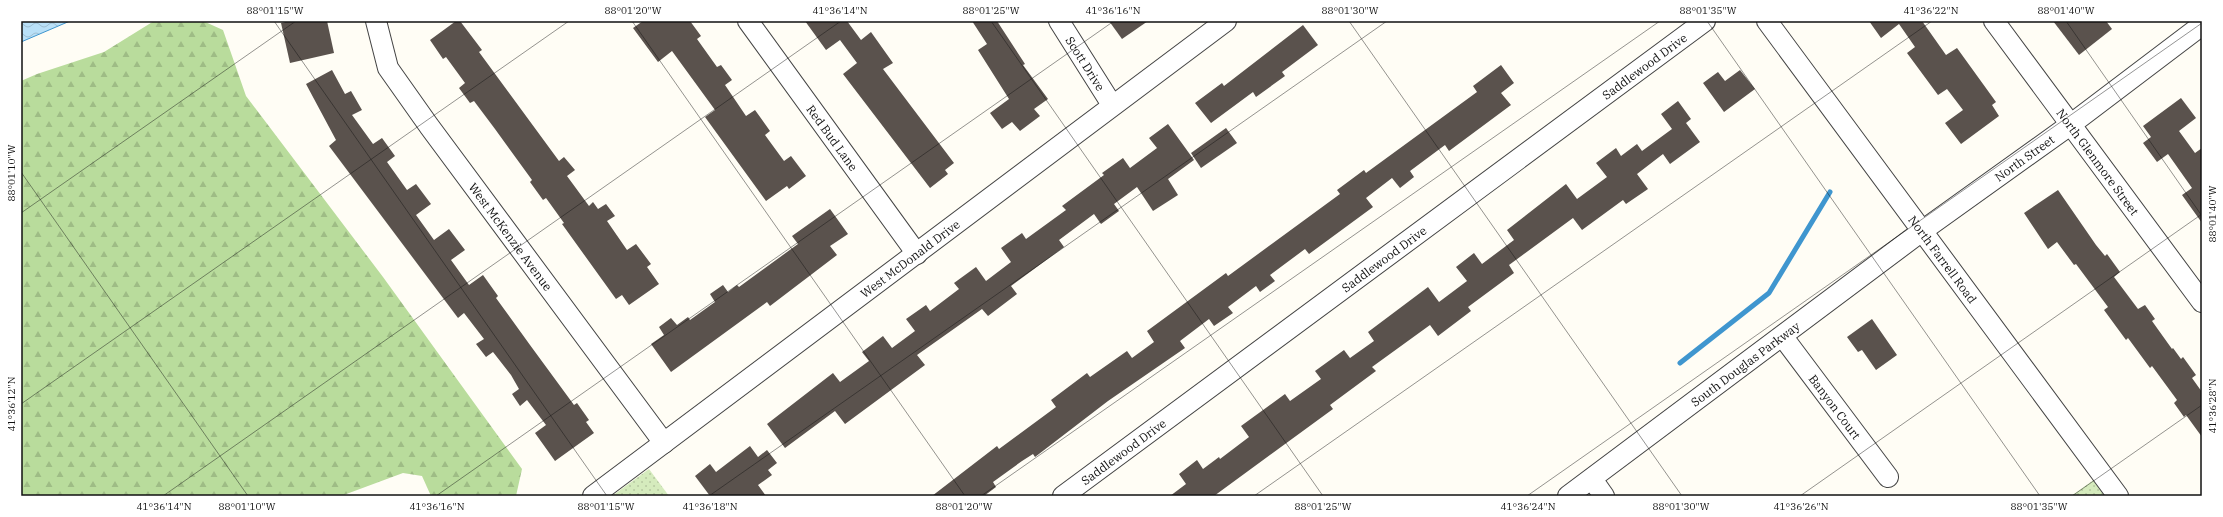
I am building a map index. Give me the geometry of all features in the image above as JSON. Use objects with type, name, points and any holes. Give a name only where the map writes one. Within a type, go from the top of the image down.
[{"type":"street","name":"West McKenzie Avenue","points":[[376,21],[388,68],[429,126],[664,443]]},
{"type":"street","name":"Red Bud Lane","points":[[748,21],[917,254]]},
{"type":"street","name":"Scott Drive","points":[[1059,21],[1112,105]]},
{"type":"street","name":"West McDonald Drive","points":[[593,496],[917,254],[1112,105],[1226,21]]},
{"type":"street","name":"Saddlewood Drive","points":[[1063,496],[1705,21]]},
{"type":"street","name":"North Farrell Road","points":[[1767,21],[2118,496]]},
{"type":"street","name":"North Glenmore Street","points":[[1994,21],[2202,302]]},
{"type":"street","name":"North Street","points":[[1922,231],[2070,125],[2202,25]]},
{"type":"street","name":"South Douglas Parkway","points":[[1568,496],[1783,337],[1922,231]]},
{"type":"street","name":"Banyon Court","points":[[1783,337],[1888,477]]},
{"type":"street","points":[[1592,478],[1604,496]]},
{"type":"green space","points":[[154,21],[203,21],[223,30],[246,96],[383,277],[522,469],[516,496],[431,496],[422,476],[403,473],[341,496],[21,496],[21,81],[37,74],[104,52]]},
{"type":"green space","points":[[649,469],[669,496],[612,496]]},
{"type":"green space","points":[[2095,479],[2107,496],[2071,496]]},
{"type":"water","points":[[21,21],[70,21],[21,42]]},
{"type":"building","points":[[290,21],[327,21],[334,53],[290,63],[281,23]]},
{"type":"building","points":[[456,21],[460,21],[482,50],[479,52],[559,161],[564,157],[575,170],[567,176],[589,206],[593,202],[598,209],[606,204],[615,216],[607,221],[627,250],[636,244],[651,264],[647,267],[659,284],[629,305],[622,295],[616,299],[562,224],[564,223],[546,198],[543,200],[530,182],[532,180],[495,129],[474,101],[470,103],[459,88],[465,83],[446,57],[443,59],[430,40]]},
{"type":"building","points":[[643,21],[690,21],[701,36],[697,39],[717,67],[721,65],[732,80],[725,85],[746,116],[755,110],[770,131],[765,135],[784,161],[791,156],[806,176],[789,189],[787,186],[766,201],[705,117],[715,110],[672,51],[658,62],[633,28]]},
{"type":"building","points":[[805,21],[847,21],[861,40],[871,32],[893,63],[883,69],[954,163],[945,170],[948,174],[930,188],[843,74],[857,63],[840,40],[826,50]]},
{"type":"building","points":[[972,21],[997,21],[1025,64],[1023,65],[1048,99],[1034,109],[1040,116],[1020,131],[1012,122],[1002,129],[990,113],[1009,99],[978,50],[987,44]]},
{"type":"building","points":[[1109,21],[1148,21],[1122,39]]},
{"type":"building","points":[[1869,21],[1922,21],[1946,55],[1957,48],[1996,102],[1992,105],[1999,116],[1961,144],[1945,123],[1963,110],[1947,89],[1938,95],[1907,53],[1915,47],[1899,24],[1881,38]]},
{"type":"building","points":[[2053,21],[2106,21],[2112,29],[2079,55]]},
{"type":"building","points":[[1303,25],[1318,45],[1282,72],[1285,76],[1256,97],[1253,92],[1211,123],[1195,103],[1222,83],[1224,86]]},
{"type":"building","points":[[1501,65],[1514,83],[1501,93],[1511,105],[1449,151],[1445,145],[1410,171],[1414,177],[1400,188],[1392,178],[1366,198],[1373,207],[1309,254],[1305,249],[1270,275],[1275,281],[1260,292],[1256,286],[1228,307],[1233,313],[1214,326],[1209,319],[1180,341],[1185,348],[1108,401],[1035,457],[1033,454],[993,482],[996,487],[984,496],[932,496],[997,446],[999,449],[1056,407],[1051,400],[1087,373],[1090,377],[1127,351],[1132,358],[1154,342],[1147,331],[1226,273],[1228,276],[1340,194],[1337,190],[1364,170],[1366,173],[1477,92],[1473,86]]},
{"type":"building","points":[[332,70],[345,94],[351,91],[362,110],[352,115],[373,144],[382,138],[395,156],[387,162],[407,190],[416,184],[431,204],[416,215],[434,240],[449,229],[465,250],[451,260],[469,285],[483,275],[498,296],[496,298],[530,345],[574,405],[577,403],[589,420],[586,422],[594,433],[555,461],[535,433],[546,425],[527,400],[520,406],[512,394],[519,389],[511,375],[493,352],[486,357],[476,344],[484,339],[464,313],[458,318],[329,146],[336,140],[306,84]]},
{"type":"building","points":[[1740,70],[1755,89],[1724,112],[1703,83],[1718,72],[1725,81]]},
{"type":"building","points":[[2181,98],[2196,118],[2179,131],[2195,153],[2202,148],[2202,223],[2182,195],[2192,188],[2168,154],[2157,162],[2143,143],[2151,137],[2143,126]]},
{"type":"building","points":[[1678,101],[1691,119],[1686,123],[1700,142],[1670,164],[1663,154],[1637,174],[1648,189],[1626,204],[1623,200],[1582,230],[1573,218],[1509,265],[1514,273],[1468,307],[1471,311],[1438,336],[1430,325],[1372,367],[1376,371],[1330,405],[1333,409],[1214,496],[1170,496],[1186,484],[1179,474],[1197,460],[1203,469],[1219,457],[1220,459],[1249,437],[1241,426],[1285,394],[1290,401],[1321,379],[1315,371],[1344,350],[1350,358],[1374,341],[1368,332],[1428,287],[1439,302],[1467,281],[1456,267],[1474,253],[1482,264],[1514,240],[1507,230],[1566,184],[1577,199],[1607,177],[1596,163],[1616,148],[1621,156],[1637,144],[1642,151],[1672,129],[1661,114]]},
{"type":"building","points":[[1168,124],[1194,160],[1168,179],[1178,195],[1153,211],[1137,187],[1114,204],[1119,211],[1101,224],[1094,214],[1059,240],[1064,247],[1011,286],[1017,294],[988,316],[982,309],[917,355],[925,365],[845,424],[835,411],[785,448],[767,424],[833,373],[840,382],[869,361],[862,352],[883,336],[892,348],[915,331],[906,319],[926,305],[930,311],[959,289],[954,283],[976,267],[986,281],[1011,262],[1001,248],[1022,233],[1026,239],[1066,210],[1062,206],[1104,175],[1102,173],[1123,158],[1130,168],[1157,148],[1149,138]]},
{"type":"building","points":[[1226,128],[1237,143],[1201,168],[1191,153]]},
{"type":"building","points":[[2058,190],[2096,245],[2105,256],[2107,254],[2120,272],[2114,277],[2138,309],[2145,305],[2155,319],[2152,321],[2172,349],[2173,348],[2181,359],[2183,357],[2196,375],[2192,378],[2202,392],[2202,437],[2186,415],[2184,417],[2174,403],[2177,400],[2152,366],[2150,368],[2128,338],[2126,340],[2104,310],[2108,307],[2076,264],[2074,265],[2057,242],[2048,249],[2024,213]]},
{"type":"building","points":[[830,209],[848,234],[830,246],[837,255],[770,306],[767,302],[671,372],[651,344],[664,335],[659,327],[671,318],[677,325],[688,317],[690,320],[715,302],[710,294],[723,285],[728,292],[737,285],[739,287],[798,244],[792,236]]},
{"type":"building","points":[[1872,319],[1897,355],[1876,370],[1862,350],[1858,352],[1847,337]]},
{"type":"building","points":[[750,446],[758,457],[767,450],[777,463],[768,470],[772,475],[758,485],[766,496],[710,496],[695,476],[710,464],[716,472]]},
{"type":"waterway","points":[[1680,363],[1769,293],[1830,192]]}]
